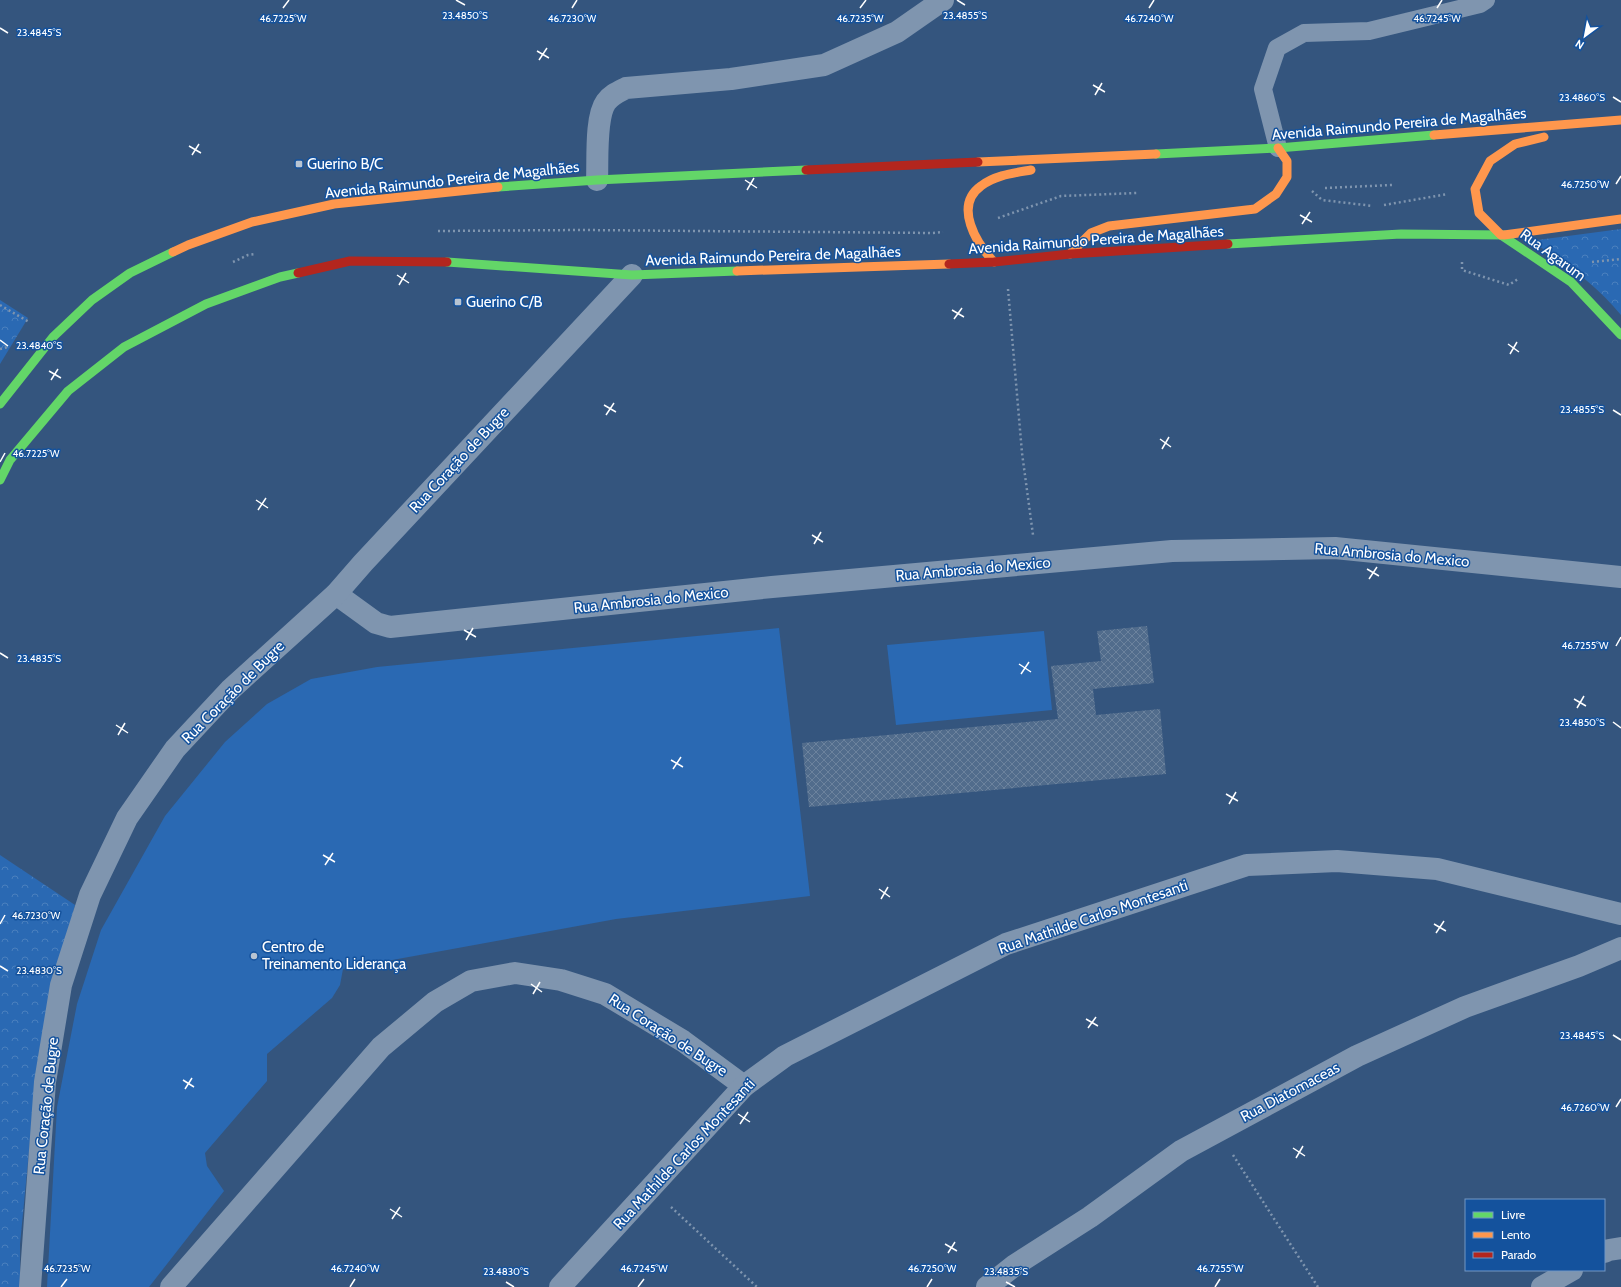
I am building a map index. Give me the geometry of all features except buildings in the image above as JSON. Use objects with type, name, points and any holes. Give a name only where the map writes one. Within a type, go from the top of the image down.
[{"type":"main road","name":"Avenida Raimundo Pereira de Magalhães","points":[[0,404],[53,337],[92,300],[130,273],[188,245],[252,222],[334,204],[481,188],[597,180],[1278,148],[1621,120]]},
{"type":"main road","name":"Rua Agarum","points":[[1607,121],[1515,144],[1490,161],[1475,189],[1479,214],[1501,235],[1571,282],[1621,335]]},
{"type":"main road","points":[[1070,254],[1091,233],[1109,226],[1255,209],[1276,194],[1287,177],[1287,160],[1278,148]]},
{"type":"main road","points":[[994,262],[975,240],[970,226],[970,203],[976,190],[986,183],[1007,174],[1042,169],[1105,156]]},
{"type":"main road","name":"Avenida Raimundo Pereira de Magalhães","points":[[0,480],[10,460],[68,391],[124,347],[206,304],[280,277],[350,261],[431,261],[632,275],[994,262],[1070,254],[1401,234],[1501,235],[1621,218]]},
{"type":"street","points":[[597,180],[600,115],[605,102],[614,94],[626,88],[731,79],[824,65],[897,32],[943,0]]},
{"type":"street","name":"Rua Coração de Bugre","points":[[30,1287],[45,1082],[61,985],[90,895],[127,818],[175,749],[230,690],[336,594],[363,563],[632,275]]},
{"type":"street","name":"Rua Ambrosia do Mexico","points":[[336,594],[376,624],[390,627],[772,587],[1172,550],[1335,548],[1621,577]]},
{"type":"street","name":"Rua Mathilde Carlos Montesanti","points":[[560,1287],[744,1086],[785,1056],[1006,944],[1247,865],[1337,861],[1437,869],[1621,914]]},
{"type":"street","name":"Rua Diatomaceas","points":[[987,1287],[1015,1265],[1090,1217],[1181,1151],[1357,1056],[1465,1007],[1579,966],[1621,948]]},
{"type":"street","name":"Rua Coração de Bugre","points":[[171,1287],[381,1047],[435,1002],[471,981],[515,973],[561,980],[604,994],[683,1041],[744,1086]]},
{"type":"street","points":[[1605,1252],[1621,1248]]},
{"type":"street","points":[[1542,1287],[1570,1271]]},
{"type":"lane","points":[[1278,148],[1263,89],[1277,48],[1304,33],[1369,31],[1480,4],[1486,0]]},
{"type":"path","points":[[1325,188],[1392,186]]},
{"type":"path","points":[[1311,190],[1322,200],[1377,206],[1450,193]]},
{"type":"path","points":[[1006,261],[1022,453],[1036,563]]},
{"type":"path","points":[[1462,270],[1509,284]]},
{"type":"path","points":[[0,305],[53,337]]},
{"type":"path","points":[[1250,1182],[1318,1287]]},
{"type":"path","points":[[651,1187],[757,1287]]},
{"type":"green space","points":[[1621,229],[1621,315],[1579,274],[1530,241]]},
{"type":"green space","points":[[0,300],[28,318],[0,364]]},
{"type":"green space","name":"Centro de Treinamento Liderança","points":[[779,628],[810,896],[616,919],[343,969],[340,985],[332,998],[267,1054],[267,1081],[205,1153],[207,1166],[224,1191],[149,1287],[47,1287],[57,1107],[77,1004],[101,930],[165,816],[225,742],[267,704],[311,679],[377,667]]},
{"type":"green space","points":[[1044,631],[1052,710],[896,725],[887,645]]},
{"type":"green space","points":[[0,855],[75,905],[56,980],[37,1069],[20,1244],[20,1287],[0,1287]]},
{"type":"traffic: fast","points":[[1156,154],[1278,148],[1434,135]]},
{"type":"traffic: fast","points":[[498,187],[597,180],[806,170]]},
{"type":"traffic: fast","points":[[1228,244],[1401,234],[1504,235]]},
{"type":"traffic: fast","points":[[1501,235],[1571,282],[1621,335]]},
{"type":"traffic: fast","points":[[0,404],[53,337],[92,300],[130,273],[173,252]]},
{"type":"traffic: fast","points":[[447,262],[632,275],[737,271]]},
{"type":"traffic: fast","points":[[0,480],[10,460],[68,391],[124,347],[206,304],[280,277],[298,273]]},
{"type":"traffic: slow","points":[[1434,135],[1621,120]]},
{"type":"traffic: slow","points":[[1501,235],[1479,213],[1475,189],[1490,161],[1515,144],[1544,137]]},
{"type":"traffic: slow","points":[[1070,254],[1091,233],[1109,226],[1255,209],[1276,194],[1287,177],[1287,161],[1278,148]]},
{"type":"traffic: slow","points":[[978,162],[1156,154]]},
{"type":"traffic: slow","points":[[994,262],[981,245],[971,225],[968,214],[969,204],[973,194],[986,182],[992,179],[1031,170]]},
{"type":"traffic: slow","points":[[173,252],[188,245],[252,222],[334,204],[498,187]]},
{"type":"traffic: slow","points":[[1504,235],[1621,219]]},
{"type":"traffic: slow","points":[[737,271],[949,264]]},
{"type":"traffic: jam","points":[[806,170],[978,162]]},
{"type":"traffic: jam","points":[[949,264],[994,262],[1070,254],[1228,244]]},
{"type":"traffic: jam","points":[[298,273],[350,261],[447,262]]},
{"type":"place","name":"Guerino B/C","points":[[299,164]]},
{"type":"place","name":"Guerino C/B","points":[[458,302]]},
{"type":"place","name":"Centro de Treinamento Liderança","points":[[254,956]]}]
